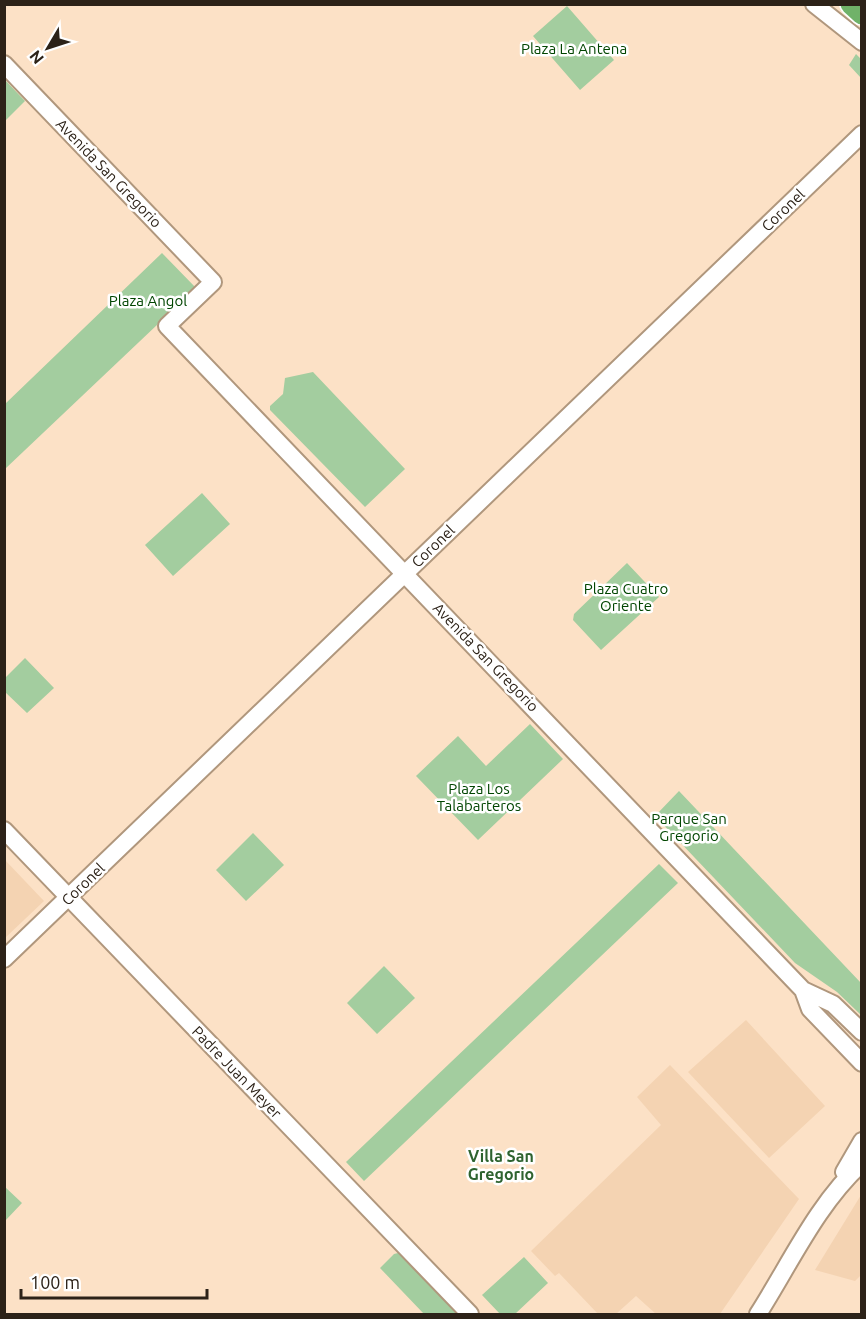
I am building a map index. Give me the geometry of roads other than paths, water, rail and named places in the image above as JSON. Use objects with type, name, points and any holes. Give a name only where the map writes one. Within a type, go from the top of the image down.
[{"type":"highway","points":[[851,4],[861,14]]},
{"type":"street","points":[[814,4],[861,42]]},
{"type":"street","name":"Avenida San Gregorio","points":[[4,64],[213,282],[167,326],[803,990],[833,1004],[861,1032]]},
{"type":"street","name":"Coronel","points":[[4,959],[861,134]]},
{"type":"street","name":"Padre Juan Meyer","points":[[4,830],[470,1314]]},
{"type":"street","name":"Avenida San Gregorio","points":[[803,990],[810,1009],[861,1064]]},
{"type":"street","points":[[758,1314],[836,1190],[861,1141]]},
{"type":"street","points":[[836,1190],[861,1163]]},
{"type":"district","name":"Villa San Gregorio","points":[[501,1165]]},
{"type":"park label","name":"Plaza La Antena","points":[[574,48]]},
{"type":"park label","name":"Plaza Angol","points":[[148,300]]},
{"type":"park label","name":"Plaza Cuatro Oriente","points":[[626,596]]},
{"type":"park label","name":"Plaza Los Talabarteros","points":[[479,796]]},
{"type":"park label","name":"Parque San Gregorio","points":[[689,826]]}]
